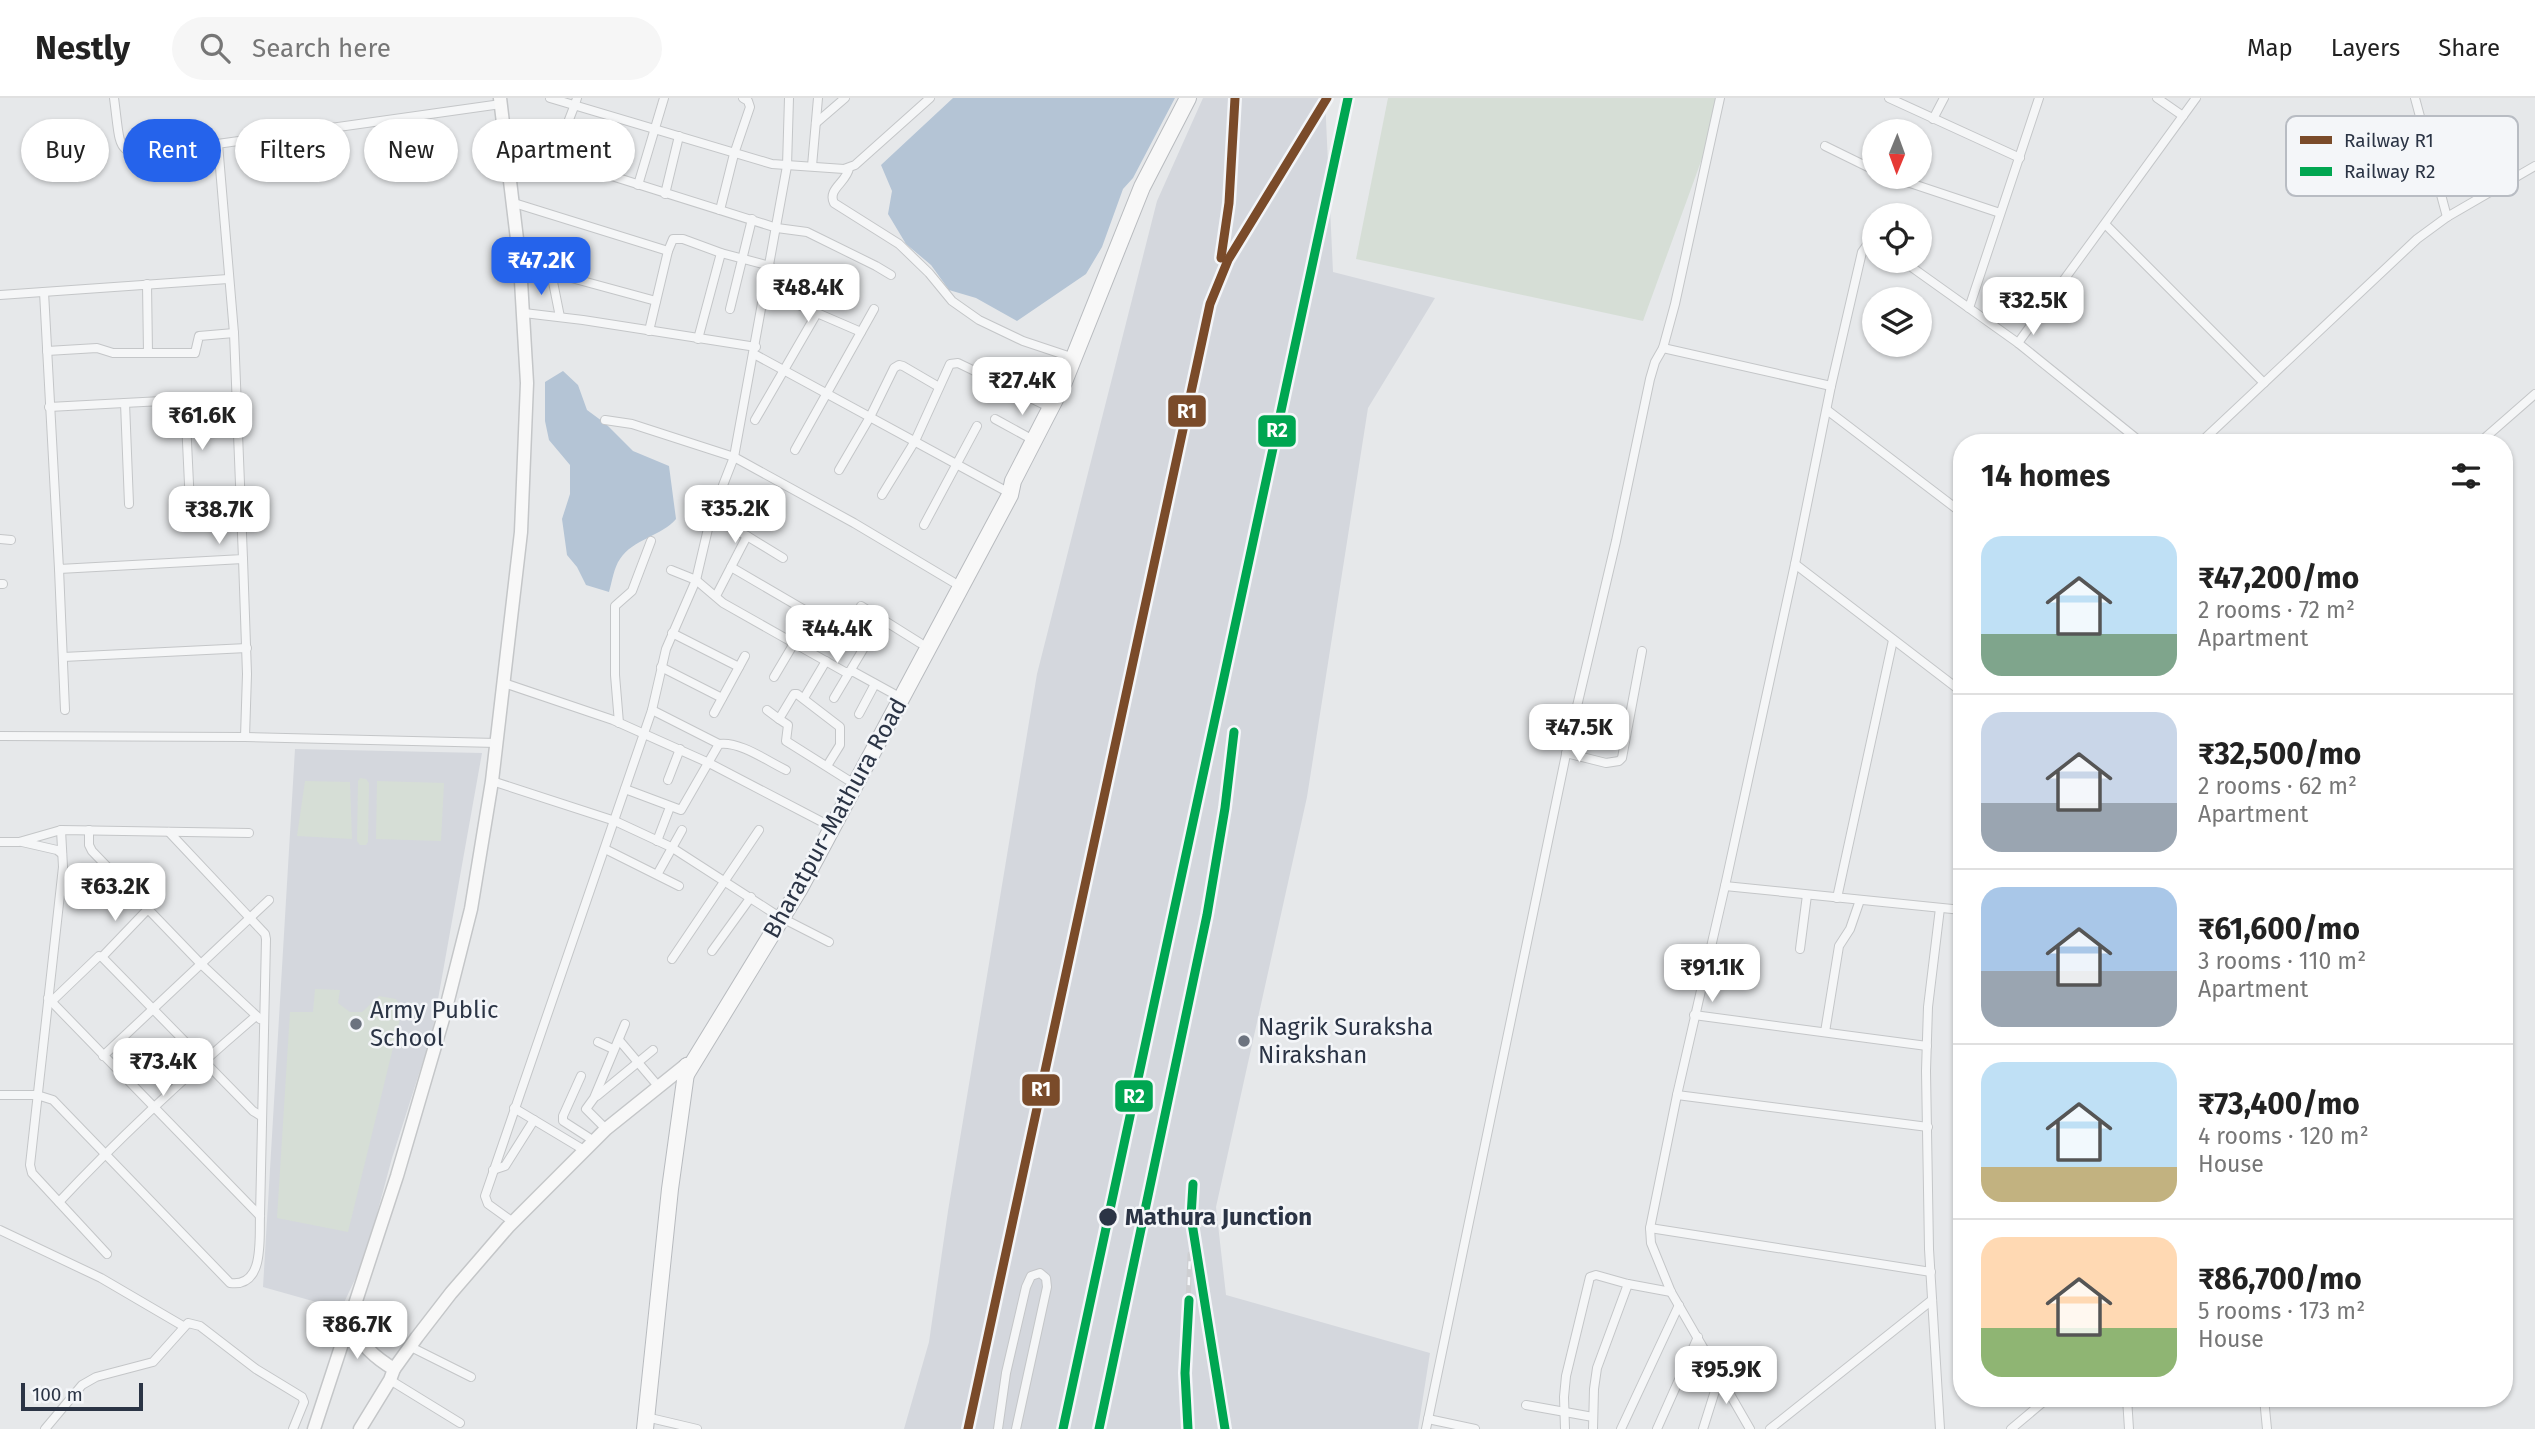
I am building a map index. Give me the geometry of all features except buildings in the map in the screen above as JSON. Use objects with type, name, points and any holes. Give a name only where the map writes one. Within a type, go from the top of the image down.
[{"type":"highway","name":"Bharatpur-Mathura Road","points":[[796,886],[848,780],[862,763],[920,643],[1051,409],[1142,187],[1188,98]]},
{"type":"highway","name":"Bharatpur-Mathura Road","points":[[646,1423],[670,1189],[686,1070],[796,886],[1010,495],[1008,485]]},
{"type":"street","points":[[114,98],[120,145],[123,148]]},
{"type":"street","points":[[550,98],[576,102],[734,154],[787,166],[849,168]]},
{"type":"street","points":[[638,185],[664,98]]},
{"type":"street","points":[[720,210],[734,154],[750,107],[748,101],[743,98]]},
{"type":"street","points":[[513,1222],[486,1200],[493,1170],[615,821],[652,710],[671,633],[696,580],[711,516],[734,457],[787,166],[789,98]]},
{"type":"street","points":[[812,166],[818,98]]},
{"type":"street","points":[[816,123],[845,98]]},
{"type":"street","points":[[930,98],[849,168],[847,177],[832,192],[834,203],[899,244],[929,273],[952,301],[979,320],[1023,341],[1074,358]]},
{"type":"street","points":[[1426,1429],[1566,753],[1616,541],[1650,379],[1663,348],[1711,147],[1720,98]]},
{"type":"street","points":[[1889,98],[2020,158]]},
{"type":"street","points":[[1933,119],[1944,98]]},
{"type":"street","points":[[1969,308],[2039,98]]},
{"type":"street","points":[[2157,98],[2183,116]]},
{"type":"street","points":[[2018,344],[2196,98]]},
{"type":"street","points":[[2415,98],[2420,116]]},
{"type":"street","points":[[221,144],[500,101],[514,204],[524,313],[527,383],[521,532],[492,781],[471,909],[397,1175],[314,1429]]},
{"type":"street","points":[[576,102],[562,146],[564,162],[777,228],[807,232],[891,275]]},
{"type":"street","points":[[665,194],[679,136]]},
{"type":"street","points":[[1825,146],[1862,164]]},
{"type":"street","points":[[2518,176],[2535,166]]},
{"type":"street","points":[[221,182],[237,397],[247,648],[245,737]]},
{"type":"street","points":[[1928,189],[2000,213]]},
{"type":"street","points":[[2441,196],[2447,217]]},
{"type":"street","points":[[2210,434],[2407,248],[2447,217],[2483,196]]},
{"type":"street","points":[[514,204],[668,251]]},
{"type":"street","points":[[730,309],[752,219]]},
{"type":"street","points":[[2106,225],[2264,383]]},
{"type":"street","points":[[649,331],[673,239],[770,265]]},
{"type":"street","points":[[1750,1429],[1671,1292],[1651,1243],[1650,1228],[1694,1015],[1795,564],[1830,386],[1862,252]]},
{"type":"street","points":[[698,339],[721,253]]},
{"type":"street","points":[[520,264],[656,301]]},
{"type":"street","points":[[551,272],[560,317]]},
{"type":"street","points":[[1920,273],[2018,344],[2131,434]]},
{"type":"street","points":[[0,295],[228,279]]},
{"type":"street","points":[[147,285],[148,353]]},
{"type":"street","points":[[766,291],[861,332]]},
{"type":"street","points":[[44,292],[65,710]]},
{"type":"street","points":[[795,450],[874,309]]},
{"type":"street","points":[[524,313],[698,339],[755,351],[785,371],[915,441],[1008,485]]},
{"type":"street","points":[[755,420],[817,313]]},
{"type":"street","points":[[47,351],[97,348],[113,353],[195,353],[199,336],[234,332]]},
{"type":"street","points":[[1663,348],[1830,386]]},
{"type":"street","points":[[882,495],[915,441],[950,364],[958,363],[1051,409]]},
{"type":"street","points":[[839,470],[896,366],[903,366],[939,387]]},
{"type":"street","points":[[2489,434],[2535,394]]},
{"type":"street","points":[[49,407],[237,397]]},
{"type":"street","points":[[186,400],[190,505]]},
{"type":"street","points":[[125,403],[129,504]]},
{"type":"street","points":[[1827,410],[1953,506]]},
{"type":"street","points":[[995,419],[1035,441]]},
{"type":"street","points":[[605,420],[632,425],[734,457],[854,523],[953,582]]},
{"type":"street","points":[[924,524],[977,426]]},
{"type":"street","points":[[697,510],[783,558]]},
{"type":"street","points":[[716,596],[747,536]]},
{"type":"street","points":[[0,539],[11,540]]},
{"type":"street","points":[[619,723],[615,675],[615,607],[632,591],[651,541]]},
{"type":"street","points":[[59,569],[243,559]]},
{"type":"street","points":[[1795,564],[1953,685]]},
{"type":"street","points":[[731,567],[832,626]]},
{"type":"street","points":[[671,570],[696,580],[716,596],[793,645],[854,672],[894,694]]},
{"type":"street","points":[[861,606],[920,643]]},
{"type":"street","points":[[671,633],[739,667]]},
{"type":"street","points":[[1837,898],[1893,640]]},
{"type":"street","points":[[774,677],[793,645]]},
{"type":"street","points":[[834,698],[865,646]]},
{"type":"street","points":[[63,657],[247,648]]},
{"type":"street","points":[[1566,753],[1606,763],[1622,758],[1642,651]]},
{"type":"street","points":[[714,713],[746,656]]},
{"type":"street","points":[[804,698],[825,661]]},
{"type":"street","points":[[661,667],[722,698]]},
{"type":"street","points":[[504,682],[619,723],[680,749],[826,824]]},
{"type":"street","points":[[859,714],[875,684]]},
{"type":"street","points":[[779,719],[792,695],[797,694],[840,727],[840,745],[827,766]]},
{"type":"street","points":[[652,710],[719,744],[733,744],[786,770]]},
{"type":"street","points":[[766,710],[788,725],[786,741],[848,780]]},
{"type":"street","points":[[0,736],[245,737],[497,743]]},
{"type":"street","points":[[625,789],[678,811],[683,809],[719,744]]},
{"type":"street","points":[[668,780],[680,749]]},
{"type":"street","points":[[492,781],[615,821],[671,847],[778,916],[829,942]]},
{"type":"street","points":[[657,841],[670,807]]},
{"type":"street","points":[[61,830],[62,867],[50,1000],[37,1095],[32,1172],[107,1254]]},
{"type":"street","points":[[19,842],[61,830],[249,834]]},
{"type":"street","points":[[89,830],[89,845],[92,851],[200,963],[264,1022]]},
{"type":"street","points":[[658,873],[682,830]]},
{"type":"street","points":[[672,960],[759,830]]},
{"type":"street","points":[[0,1095],[37,1095],[53,1100],[230,1283],[237,1283],[256,1270],[260,1216],[266,939],[265,934],[169,832]]},
{"type":"street","points":[[0,842],[19,842],[57,850],[62,854]]},
{"type":"street","points":[[605,849],[658,873],[679,886]]},
{"type":"street","points":[[1725,886],[1953,909]]},
{"type":"street","points":[[1800,948],[1807,895]]},
{"type":"street","points":[[712,951],[751,897]]},
{"type":"street","points":[[103,1056],[269,900]]},
{"type":"street","points":[[1825,1032],[1839,946],[1850,929],[1860,900]]},
{"type":"street","points":[[1940,908],[1927,1007],[1931,1272],[1940,1429]]},
{"type":"street","points":[[50,1000],[99,956],[103,957],[148,909]]},
{"type":"street","points":[[103,957],[151,1009],[261,1116]]},
{"type":"street","points":[[50,1000],[152,1108],[260,1216]]},
{"type":"street","points":[[1694,1015],[1927,1046]]},
{"type":"street","points":[[59,1202],[152,1108],[256,1016]]},
{"type":"street","points":[[594,1098],[625,1024]]},
{"type":"street","points":[[619,1040],[658,1086]]},
{"type":"street","points":[[598,1042],[613,1049]]},
{"type":"street","points":[[606,1129],[587,1111],[586,1106],[653,1050]]},
{"type":"street","points":[[360,1429],[411,1347],[451,1293],[513,1222],[606,1129],[658,1086],[686,1070]]},
{"type":"street","points":[[581,1076],[563,1121],[589,1145]]},
{"type":"street","points":[[1677,1095],[1928,1127]]},
{"type":"street","points":[[514,1108],[589,1145]]},
{"type":"street","points":[[493,1170],[505,1166],[534,1120]]},
{"type":"street","points":[[1650,1228],[1931,1272]]},
{"type":"street","points":[[0,1230],[101,1278],[183,1326]]},
{"type":"street","points":[[998,1429],[1006,1373],[1026,1287],[1031,1276],[1040,1273],[1046,1278],[1047,1287],[1016,1429]]},
{"type":"street","points":[[1565,1429],[1566,1376],[1590,1277],[1596,1275],[1671,1292]]},
{"type":"street","points":[[1593,1429],[1597,1368],[1628,1284]]},
{"type":"street","points":[[1770,1429],[1932,1300]]},
{"type":"street","points":[[1621,1429],[1679,1306]]},
{"type":"street","points":[[45,1429],[82,1385],[96,1377],[153,1362],[183,1326],[192,1323],[200,1326],[256,1369],[302,1397],[304,1402],[293,1429]]},
{"type":"street","points":[[347,1330],[373,1365],[392,1374],[460,1423]]},
{"type":"street","points":[[1657,1429],[1698,1337]]},
{"type":"street","points":[[411,1347],[471,1377]]},
{"type":"street","points":[[1703,1429],[1720,1375]]},
{"type":"street","points":[[1526,1405],[1593,1417]]},
{"type":"street","points":[[2011,1429],[2037,1407]]},
{"type":"street","points":[[2128,1407],[2129,1429]]},
{"type":"street","points":[[2265,1407],[2267,1429]]},
{"type":"street","points":[[1428,1419],[1475,1429]]},
{"type":"street","points":[[646,1423],[697,1429]]},
{"type":"shaded area","points":[[1203,98],[1325,98],[1333,272],[1435,298],[1368,408],[1307,797],[1216,1207],[1226,1295],[1430,1353],[1418,1429],[904,1429],[929,1342],[948,1211],[1037,674],[1157,201]]},
{"type":"shaded area","points":[[1388,98],[1724,98],[1643,321],[1356,259]]},
{"type":"shaded area","name":"Army Public School","points":[[295,749],[482,753],[432,1033],[392,1158],[365,1258],[341,1309],[263,1287]]},
{"type":"shaded area","points":[[360,778],[369,783],[366,845],[360,845],[357,841]]},
{"type":"shaded area","points":[[305,781],[350,782],[352,839],[297,836]]},
{"type":"shaded area","points":[[377,781],[444,783],[441,841],[376,839]]},
{"type":"shaded area","points":[[315,989],[340,990],[338,1003],[350,1012],[362,1012],[379,996],[396,999],[402,1011],[348,1232],[277,1218],[290,1012],[313,1012]]},
{"type":"water","points":[[953,98],[1175,98],[1133,178],[1123,189],[1102,247],[1086,274],[1017,321],[976,298],[949,290],[931,265],[906,244],[888,214],[892,191],[881,165]]},
{"type":"water","points":[[563,371],[578,385],[587,410],[606,424],[633,451],[669,466],[676,519],[626,552],[616,566],[609,592],[586,585],[567,555],[562,519],[570,494],[570,465],[549,440],[545,421],[545,382]]},
{"type":"railway","points":[[1220,265],[1229,203],[1235,98]]},
{"type":"railway","points":[[968,1429],[1210,304],[1228,260],[1327,98]]},
{"type":"railway","points":[[1193,1184],[1191,1217],[1225,1429]]},
{"type":"railway","points":[[1188,1429],[1185,1373],[1190,1254]]},
{"type":"rail line","name":"R1","points":[[1221,258],[1229,203],[1235,98]]},
{"type":"rail line","name":"R1","points":[[968,1429],[1210,304],[1228,260],[1327,98]]},
{"type":"rail line","name":"R2","points":[[1063,1429],[1348,98]]},
{"type":"rail line","name":"R2","points":[[1099,1429],[1207,915],[1225,808],[1234,732]]},
{"type":"rail line","name":"R2","points":[[1193,1184],[1191,1217],[1225,1429]]},
{"type":"rail line","name":"R2","points":[[1188,1429],[1185,1373],[1189,1300]]},
{"type":"place","name":"Army Public School","points":[[356,1024]]},
{"type":"place","name":"Nagrik Suraksha Nirakshan","points":[[1244,1041]]},
{"type":"place","name":"Mathura Junction","points":[[1108,1217]]}]
